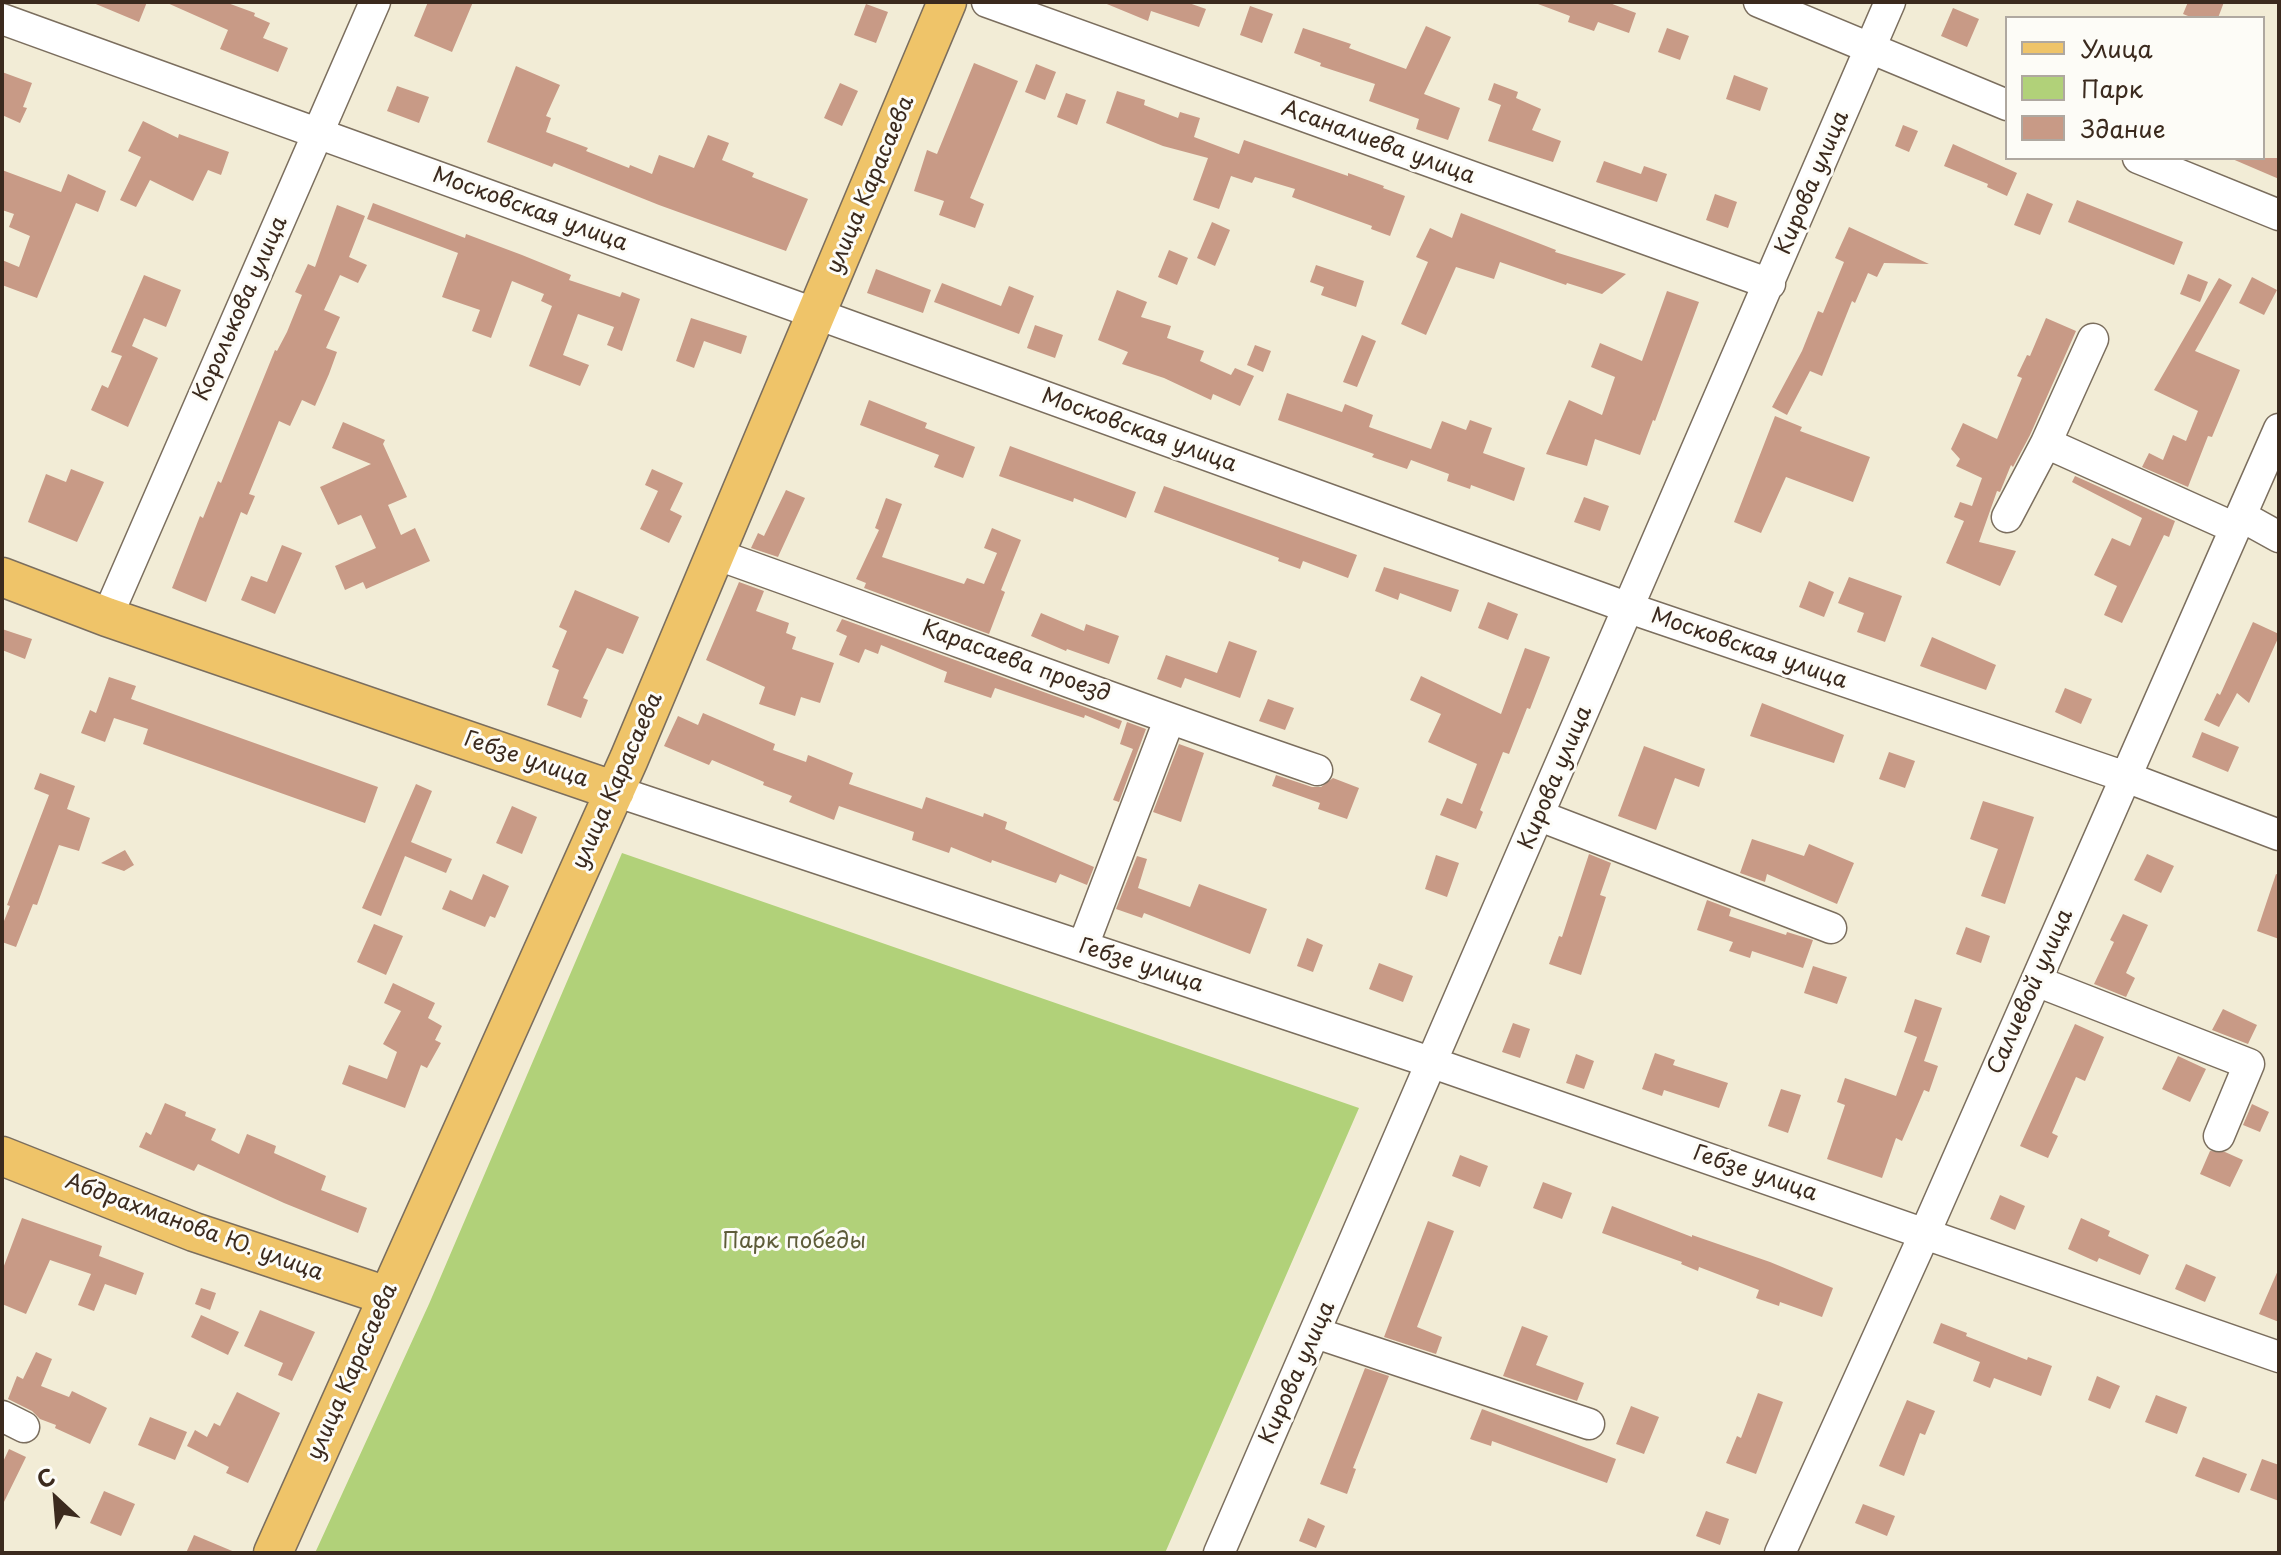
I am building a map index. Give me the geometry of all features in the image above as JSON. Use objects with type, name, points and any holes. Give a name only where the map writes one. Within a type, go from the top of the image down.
[{"type":"main road","name":"улица Карасаева","points":[[273,1553],[615,791],[947,2]]},
{"type":"main road","name":"Гебзе улица","points":[[2,577],[107,617],[615,791]]},
{"type":"main road","name":"Абдрахманова Ю. улица","points":[[2,1156],[194,1232],[387,1296]]},
{"type":"street","name":"Королькова улица","points":[[107,617],[375,2]]},
{"type":"street","name":"Асаналиева улица","points":[[987,2],[1770,284]]},
{"type":"street","points":[[1759,2],[2005,104]]},
{"type":"street","name":"Кирова улица","points":[[1219,1553],[1890,2]]},
{"type":"street","name":"Московская улица","points":[[2,19],[1629,608],[2126,777],[2279,835]]},
{"type":"street","points":[[2143,160],[2279,215]]},
{"type":"street","points":[[2007,517],[2046,443],[2093,339]]},
{"type":"street","name":"Салиевой улица","points":[[1780,1553],[1925,1233],[2279,429]]},
{"type":"street","points":[[2046,443],[2279,537]]},
{"type":"street","name":"Карасаева проезд","points":[[715,554],[993,652],[1169,720],[1317,770]]},
{"type":"street","points":[[1083,946],[1169,720]]},
{"type":"street","name":"Гебзе улица","points":[[615,791],[1433,1063],[2279,1357]]},
{"type":"street","points":[[1540,816],[1831,928]]},
{"type":"street","points":[[2036,981],[2249,1064],[2219,1136]]},
{"type":"street","points":[[1316,1333],[1589,1424]]},
{"type":"green space","name":"Парк победы","points":[[622,853],[1359,1108],[1165,1553],[315,1553],[429,1304]]},
{"type":"building","points":[[91,2],[147,2],[139,22]]},
{"type":"building","points":[[165,2],[225,2],[255,13],[254,16],[270,23],[263,38],[288,48],[278,72],[220,49],[228,30]]},
{"type":"building","points":[[428,2],[473,2],[452,52],[414,36]]},
{"type":"building","points":[[1102,2],[1186,2],[1206,9],[1199,27],[1151,11],[1148,21]]},
{"type":"building","points":[[1538,2],[1607,2],[1636,13],[1629,33],[1598,22],[1594,31],[1568,22],[1570,16]]},
{"type":"building","points":[[2188,2],[2224,2],[2219,16],[2183,14]]},
{"type":"building","points":[[866,4],[888,12],[876,43],[854,35]]},
{"type":"building","points":[[1250,6],[1273,14],[1262,43],[1240,35]]},
{"type":"building","points":[[1953,8],[1979,19],[1967,47],[1941,36]]},
{"type":"building","points":[[1426,26],[1451,37],[1424,94],[1460,108],[1448,140],[1416,129],[1419,119],[1369,101],[1375,84],[1320,66],[1321,63],[1294,53],[1303,28],[1351,44],[1349,48],[1406,69]]},
{"type":"building","points":[[1667,28],[1689,36],[1680,60],[1658,52]]},
{"type":"building","points":[[974,63],[1018,81],[970,198],[984,204],[975,228],[939,215],[944,201],[914,191],[927,150],[937,154]]},
{"type":"building","points":[[1036,64],[1056,72],[1045,100],[1025,92]]},
{"type":"building","points":[[516,66],[560,85],[546,116],[551,118],[546,132],[629,168],[630,165],[652,174],[659,155],[694,168],[708,135],[729,143],[722,160],[754,173],[752,177],[808,199],[786,251],[554,163],[552,167],[487,142]]},
{"type":"building","points":[[2,72],[32,83],[20,123],[2,115]]},
{"type":"building","points":[[1734,75],[1768,88],[1760,111],[1726,99]]},
{"type":"building","points":[[840,83],[858,91],[842,126],[824,118]]},
{"type":"building","points":[[1494,83],[1518,92],[1516,98],[1541,109],[1532,130],[1561,141],[1553,162],[1488,141],[1501,105],[1488,100]]},
{"type":"building","points":[[397,86],[429,97],[419,123],[387,111]]},
{"type":"building","points":[[1117,91],[1145,100],[1144,105],[1178,118],[1180,112],[1200,118],[1194,137],[1239,154],[1244,140],[1348,176],[1348,173],[1405,196],[1390,236],[1371,229],[1372,226],[1292,197],[1295,189],[1255,177],[1252,183],[1231,176],[1219,209],[1193,200],[1208,158],[1163,146],[1106,123]]},
{"type":"building","points":[[1066,93],[1086,100],[1077,125],[1057,117]]},
{"type":"building","points":[[143,121],[178,138],[179,134],[229,152],[221,175],[208,170],[193,201],[150,180],[136,207],[120,200],[141,157],[128,151]]},
{"type":"building","points":[[1903,125],[1918,131],[1909,152],[1895,146]]},
{"type":"building","points":[[1953,144],[2017,173],[2007,196],[1987,187],[1988,184],[1944,166]]},
{"type":"building","points":[[2279,158],[2279,179],[2235,160]]},
{"type":"building","points":[[1604,161],[1641,174],[1644,166],[1667,174],[1657,202],[1596,182]]},
{"type":"building","points":[[2,170],[61,192],[68,174],[106,191],[98,212],[76,203],[37,298],[2,285],[2,260],[19,267],[30,236],[9,227],[14,214],[2,210]]},
{"type":"building","points":[[2027,193],[2053,204],[2040,235],[2014,225]]},
{"type":"building","points":[[1715,194],[1737,202],[1728,228],[1706,220]]},
{"type":"building","points":[[2077,200],[2183,242],[2174,265],[2068,222]]},
{"type":"building","points":[[373,203],[465,238],[466,234],[522,255],[571,275],[569,280],[620,297],[622,292],[640,299],[622,351],[607,345],[614,327],[578,314],[563,355],[589,365],[580,386],[529,366],[552,306],[541,301],[544,294],[512,281],[491,338],[472,331],[480,310],[442,297],[458,253],[367,219]]},
{"type":"building","points":[[337,205],[365,216],[349,257],[367,265],[358,283],[340,275],[324,310],[340,317],[326,348],[337,352],[329,374],[315,406],[302,400],[290,426],[279,421],[249,494],[255,496],[247,515],[241,512],[206,602],[172,588],[200,516],[203,518],[218,481],[221,483],[275,350],[287,332],[302,295],[295,292],[308,264],[315,267]]},
{"type":"building","points":[[1461,213],[1555,252],[1626,274],[1602,294],[1500,262],[1494,279],[1456,267],[1426,335],[1401,324],[1428,262],[1416,257],[1430,228],[1452,238]]},
{"type":"building","points":[[1212,222],[1230,230],[1215,266],[1197,258]]},
{"type":"building","points":[[1849,227],[1929,264],[1884,263],[1877,277],[1868,273],[1855,303],[1852,301],[1822,376],[1810,371],[1787,415],[1772,407],[1802,351],[1818,311],[1823,313],[1844,262],[1835,258]]},
{"type":"building","points":[[1169,250],[1188,258],[1177,285],[1158,277]]},
{"type":"building","points":[[1316,265],[1364,281],[1356,307],[1321,295],[1324,287],[1310,282]]},
{"type":"building","points":[[876,269],[931,290],[923,313],[867,293]]},
{"type":"building","points":[[2188,274],[2208,282],[2200,302],[2180,294]]},
{"type":"building","points":[[144,275],[181,290],[166,327],[144,318],[132,346],[158,358],[128,427],[91,410],[102,385],[108,388],[122,356],[111,352]]},
{"type":"building","points":[[2252,277],[2277,290],[2264,315],[2239,303]]},
{"type":"building","points":[[2219,278],[2232,285],[2195,351],[2240,370],[2212,437],[2208,436],[2188,487],[2142,467],[2149,453],[2163,460],[2173,435],[2186,441],[2198,411],[2154,390]]},
{"type":"building","points":[[942,283],[1001,306],[1009,286],[1034,296],[1019,334],[934,302]]},
{"type":"building","points":[[1117,290],[1147,302],[1141,317],[1171,326],[1167,338],[1204,351],[1200,361],[1231,375],[1235,368],[1254,376],[1240,406],[1213,394],[1211,400],[1164,378],[1122,364],[1128,352],[1098,340]]},
{"type":"building","points":[[1667,291],[1699,302],[1640,455],[1595,439],[1587,466],[1546,454],[1569,400],[1602,415],[1615,377],[1591,367],[1600,343],[1642,361]]},
{"type":"building","points":[[691,318],[747,336],[741,354],[704,341],[694,368],[676,361]]},
{"type":"building","points":[[2046,318],[2076,331],[2030,435],[2013,467],[2011,465],[2000,492],[1997,491],[1979,542],[2016,551],[2000,586],[1946,563],[1964,521],[1954,517],[1960,502],[1972,506],[1982,478],[1956,466],[1960,459],[1951,449],[1963,423],[1997,439],[2022,378],[2017,376],[2027,355],[2030,356]]},
{"type":"building","points":[[1035,325],[1063,335],[1055,358],[1027,348]]},
{"type":"building","points":[[1362,335],[1376,341],[1357,387],[1343,382]]},
{"type":"building","points":[[1255,345],[1271,351],[1263,372],[1247,365]]},
{"type":"building","points":[[1287,393],[1342,412],[1345,404],[1373,415],[1369,427],[1431,449],[1442,421],[1466,430],[1470,420],[1492,428],[1483,453],[1525,468],[1514,501],[1471,485],[1470,489],[1447,481],[1449,474],[1411,460],[1407,469],[1278,420]]},
{"type":"building","points":[[869,400],[927,423],[925,428],[975,447],[963,478],[934,467],[939,455],[860,425]]},
{"type":"building","points":[[1775,416],[1802,427],[1800,431],[1870,457],[1853,502],[1786,477],[1761,533],[1734,522]]},
{"type":"building","points":[[343,422],[385,440],[383,444],[407,497],[388,505],[401,535],[415,528],[430,561],[366,589],[363,582],[345,590],[335,566],[376,548],[361,515],[338,525],[320,487],[371,464],[332,448]]},
{"type":"building","points":[[1010,446],[1136,492],[1126,518],[1074,498],[1073,502],[999,476]]},
{"type":"building","points":[[71,469],[104,482],[77,542],[28,522],[46,474],[66,482]]},
{"type":"building","points":[[652,469],[683,483],[670,510],[682,516],[669,543],[640,529],[658,491],[645,485]]},
{"type":"building","points":[[2075,476],[2175,521],[2169,537],[2164,535],[2122,623],[2104,615],[2117,586],[2094,575],[2112,538],[2130,546],[2142,518],[2072,482]]},
{"type":"building","points":[[1164,486],[1357,555],[1348,578],[1303,561],[1300,569],[1278,561],[1279,558],[1154,512]]},
{"type":"building","points":[[786,490],[805,498],[778,557],[751,548],[758,533],[764,536]]},
{"type":"building","points":[[1584,497],[1609,506],[1600,531],[1574,522]]},
{"type":"building","points":[[886,498],[902,504],[882,557],[964,584],[967,578],[984,584],[997,553],[984,548],[992,528],[1021,540],[1001,590],[1005,592],[989,634],[864,588],[866,583],[856,579],[879,530],[875,528]]},
{"type":"building","points":[[282,545],[302,553],[275,614],[241,600],[251,576],[267,582]]},
{"type":"building","points":[[1384,567],[1459,590],[1451,612],[1400,593],[1398,600],[1375,591]]},
{"type":"building","points":[[1849,577],[1902,596],[1885,642],[1857,632],[1864,613],[1838,603]]},
{"type":"building","points":[[1809,581],[1834,592],[1824,617],[1799,607]]},
{"type":"building","points":[[739,582],[764,591],[756,611],[789,623],[786,633],[796,637],[792,649],[834,663],[820,703],[801,697],[795,716],[759,704],[765,687],[706,660]]},
{"type":"building","points":[[575,590],[639,617],[623,654],[607,648],[583,698],[588,700],[581,718],[547,705],[559,670],[552,667],[567,631],[559,627]]},
{"type":"building","points":[[1488,602],[1518,614],[1508,640],[1478,628]]},
{"type":"building","points":[[1041,613],[1084,631],[1086,624],[1119,636],[1109,664],[1031,636]]},
{"type":"building","points":[[842,619],[1122,721],[1119,729],[1085,715],[1084,718],[995,688],[991,698],[944,682],[947,672],[881,645],[878,654],[865,649],[859,663],[839,655],[847,636],[836,631]]},
{"type":"building","points":[[2253,622],[2279,636],[2249,703],[2237,693],[2219,727],[2204,720],[2217,693],[2220,695]]},
{"type":"building","points":[[2,629],[32,639],[25,659],[2,650]]},
{"type":"building","points":[[1932,637],[1996,665],[1986,690],[1920,666]]},
{"type":"building","points":[[1229,641],[1257,651],[1240,698],[1185,678],[1181,688],[1157,679],[1166,655],[1217,673]]},
{"type":"building","points":[[1525,648],[1550,657],[1509,754],[1503,752],[1480,810],[1483,812],[1476,829],[1440,815],[1447,798],[1462,804],[1477,764],[1428,742],[1441,714],[1410,700],[1421,676],[1501,714]]},
{"type":"building","points":[[109,677],[136,686],[131,699],[378,787],[365,823],[143,744],[148,729],[114,718],[105,742],[81,733],[90,710],[96,713]]},
{"type":"building","points":[[2065,688],[2092,699],[2081,724],[2055,712]]},
{"type":"building","points":[[1268,699],[1294,708],[1285,730],[1259,721]]},
{"type":"building","points":[[1762,703],[1844,735],[1834,763],[1750,736]]},
{"type":"building","points":[[703,713],[775,744],[773,750],[806,762],[808,755],[853,773],[849,784],[922,809],[926,797],[1007,822],[1005,829],[1094,867],[1087,885],[1060,874],[1056,883],[951,847],[949,853],[912,840],[914,832],[839,806],[834,820],[789,802],[792,796],[763,785],[764,782],[712,760],[709,765],[664,746],[678,716],[698,725]]},
{"type":"building","points":[[1127,722],[1146,729],[1119,802],[1113,800],[1133,749],[1120,744]]},
{"type":"building","points":[[2202,732],[2239,747],[2228,772],[2192,757]]},
{"type":"building","points":[[1179,744],[1204,753],[1181,822],[1153,812]]},
{"type":"building","points":[[1644,746],[1705,769],[1699,787],[1675,778],[1656,830],[1618,816]]},
{"type":"building","points":[[1889,752],[1915,761],[1905,788],[1879,779]]},
{"type":"building","points":[[40,773],[75,786],[67,809],[90,818],[79,851],[59,845],[37,905],[33,904],[16,947],[2,942],[2,926],[49,795],[34,789]]},
{"type":"building","points":[[1276,775],[1312,787],[1321,787],[1333,778],[1359,788],[1347,819],[1318,809],[1320,803],[1272,786]]},
{"type":"building","points":[[416,784],[432,791],[411,842],[452,859],[446,873],[405,856],[381,916],[362,908]]},
{"type":"building","points":[[1983,801],[2034,817],[2005,904],[1981,896],[1998,849],[1970,839]]},
{"type":"building","points":[[512,806],[537,817],[522,854],[496,843]]},
{"type":"building","points":[[1752,839],[1804,856],[1809,844],[1854,863],[1837,904],[1767,874],[1765,882],[1740,873]]},
{"type":"building","points":[[125,850],[134,865],[124,871],[101,863]]},
{"type":"building","points":[[1589,854],[1611,863],[1600,895],[1606,897],[1581,975],[1549,964],[1559,936],[1562,937]]},
{"type":"building","points":[[2147,854],[2174,866],[2161,893],[2134,880]]},
{"type":"building","points":[[1436,855],[1459,863],[1447,897],[1425,889]]},
{"type":"building","points":[[1137,856],[1147,859],[1138,888],[1190,907],[1199,884],[1267,909],[1250,954],[1144,913],[1142,918],[1116,909]]},
{"type":"building","points":[[483,874],[509,886],[495,918],[490,916],[485,927],[442,909],[450,890],[472,900]]},
{"type":"building","points":[[2276,874],[2279,875],[2279,939],[2257,931]]},
{"type":"building","points":[[1707,900],[1731,909],[1729,916],[1786,935],[1787,932],[1813,940],[1803,968],[1752,951],[1750,958],[1729,951],[1733,942],[1697,930]]},
{"type":"building","points":[[2123,914],[2148,925],[2126,973],[2135,978],[2126,997],[2094,984],[2114,942],[2110,940]]},
{"type":"building","points":[[374,924],[403,936],[386,975],[357,962]]},
{"type":"building","points":[[1966,927],[1990,936],[1981,963],[1956,954]]},
{"type":"building","points":[[1307,938],[1323,945],[1313,972],[1297,966]]},
{"type":"building","points":[[1379,963],[1413,976],[1403,1002],[1369,989]]},
{"type":"building","points":[[1813,966],[1847,977],[1837,1004],[1804,993]]},
{"type":"building","points":[[393,983],[435,1003],[428,1018],[442,1026],[435,1040],[441,1043],[427,1068],[421,1065],[405,1108],[342,1084],[349,1065],[387,1079],[397,1052],[383,1044],[401,1011],[384,1003]]},
{"type":"building","points":[[1915,999],[1942,1008],[1924,1061],[1938,1066],[1929,1092],[1924,1090],[1902,1141],[1896,1138],[1882,1178],[1827,1159],[1845,1105],[1837,1102],[1845,1078],[1896,1096],[1917,1037],[1904,1032]]},
{"type":"building","points":[[2223,1009],[2257,1025],[2248,1044],[2212,1030]]},
{"type":"building","points":[[1513,1023],[1530,1029],[1520,1058],[1502,1052]]},
{"type":"building","points":[[2075,1024],[2104,1037],[2085,1081],[2076,1077],[2052,1133],[2058,1136],[2048,1158],[2020,1146]]},
{"type":"building","points":[[1655,1053],[1675,1060],[1673,1065],[1728,1083],[1719,1108],[1664,1090],[1662,1096],[1642,1089]]},
{"type":"building","points":[[1576,1054],[1594,1061],[1584,1089],[1566,1083]]},
{"type":"building","points":[[2178,1056],[2206,1069],[2190,1102],[2162,1089]]},
{"type":"building","points":[[1781,1089],[1801,1095],[1788,1133],[1768,1126]]},
{"type":"building","points":[[165,1103],[186,1112],[185,1116],[216,1129],[211,1140],[239,1154],[247,1134],[276,1146],[274,1153],[326,1176],[321,1190],[367,1208],[358,1233],[198,1164],[194,1171],[139,1147],[146,1132],[151,1135]]},
{"type":"building","points":[[2252,1104],[2269,1112],[2260,1132],[2243,1125]]},
{"type":"building","points":[[2210,1151],[2225,1152],[2243,1160],[2230,1187],[2200,1174]]},
{"type":"building","points":[[1460,1155],[1488,1166],[1480,1187],[1452,1176]]},
{"type":"building","points":[[1543,1182],[1572,1193],[1562,1219],[1533,1208]]},
{"type":"building","points":[[2000,1195],[2025,1206],[2015,1230],[1990,1219]]},
{"type":"building","points":[[1612,1206],[1692,1237],[1770,1262],[1833,1288],[1822,1317],[1780,1302],[1779,1306],[1756,1298],[1759,1290],[1699,1267],[1698,1271],[1682,1262],[1602,1233]]},
{"type":"building","points":[[22,1218],[102,1246],[99,1256],[144,1273],[136,1295],[105,1284],[94,1311],[78,1305],[91,1274],[50,1260],[26,1314],[2,1304],[2,1271]]},
{"type":"building","points":[[2081,1218],[2110,1231],[2108,1236],[2149,1255],[2140,1275],[2068,1249]]},
{"type":"building","points":[[1428,1221],[1454,1231],[1417,1327],[1442,1337],[1436,1354],[1384,1337]]},
{"type":"building","points":[[2186,1264],[2216,1277],[2205,1302],[2175,1289]]},
{"type":"building","points":[[2279,1268],[2279,1322],[2259,1314]]},
{"type":"building","points":[[201,1288],[216,1293],[210,1310],[195,1304]]},
{"type":"building","points":[[260,1310],[315,1332],[292,1381],[278,1375],[283,1363],[244,1346]]},
{"type":"building","points":[[201,1315],[239,1332],[228,1355],[191,1337]]},
{"type":"building","points":[[1941,1323],[2027,1360],[2028,1357],[2052,1366],[2041,1396],[1994,1378],[1990,1388],[1973,1381],[1980,1362],[1933,1343]]},
{"type":"building","points":[[1522,1326],[1548,1336],[1536,1365],[1584,1383],[1577,1401],[1503,1376]]},
{"type":"building","points":[[36,1352],[52,1359],[41,1386],[69,1397],[72,1391],[107,1408],[90,1444],[55,1428],[56,1425],[8,1399],[17,1376],[23,1379]]},
{"type":"building","points":[[1365,1368],[1389,1376],[1353,1468],[1356,1469],[1347,1494],[1320,1484]]},
{"type":"building","points":[[2097,1376],[2120,1386],[2110,1409],[2088,1400]]},
{"type":"building","points":[[237,1392],[280,1413],[248,1483],[226,1473],[229,1467],[187,1446],[195,1430],[207,1437],[214,1423],[220,1426]]},
{"type":"building","points":[[1758,1393],[1783,1402],[1756,1474],[1726,1463],[1737,1436],[1741,1438]]},
{"type":"building","points":[[2156,1395],[2187,1407],[2177,1434],[2145,1422]]},
{"type":"building","points":[[1907,1400],[1935,1411],[1925,1435],[1920,1433],[1904,1476],[1879,1466]]},
{"type":"building","points":[[1631,1406],[1659,1417],[1644,1454],[1616,1444]]},
{"type":"building","points":[[1482,1409],[1616,1459],[1607,1483],[1492,1441],[1491,1446],[1470,1439]]},
{"type":"building","points":[[150,1417],[187,1432],[175,1460],[138,1445]]},
{"type":"building","points":[[9,1449],[26,1457],[2,1506],[2,1464]]},
{"type":"building","points":[[2203,1457],[2247,1474],[2239,1493],[2195,1476]]},
{"type":"building","points":[[2262,1459],[2279,1465],[2279,1501],[2250,1490]]},
{"type":"building","points":[[104,1491],[135,1504],[121,1536],[90,1523]]},
{"type":"building","points":[[1863,1504],[1895,1516],[1887,1536],[1855,1523]]},
{"type":"building","points":[[1706,1511],[1729,1519],[1720,1545],[1696,1536]]},
{"type":"building","points":[[1308,1518],[1325,1526],[1316,1548],[1299,1541]]},
{"type":"building","points":[[194,1535],[237,1553],[186,1553]]}]
